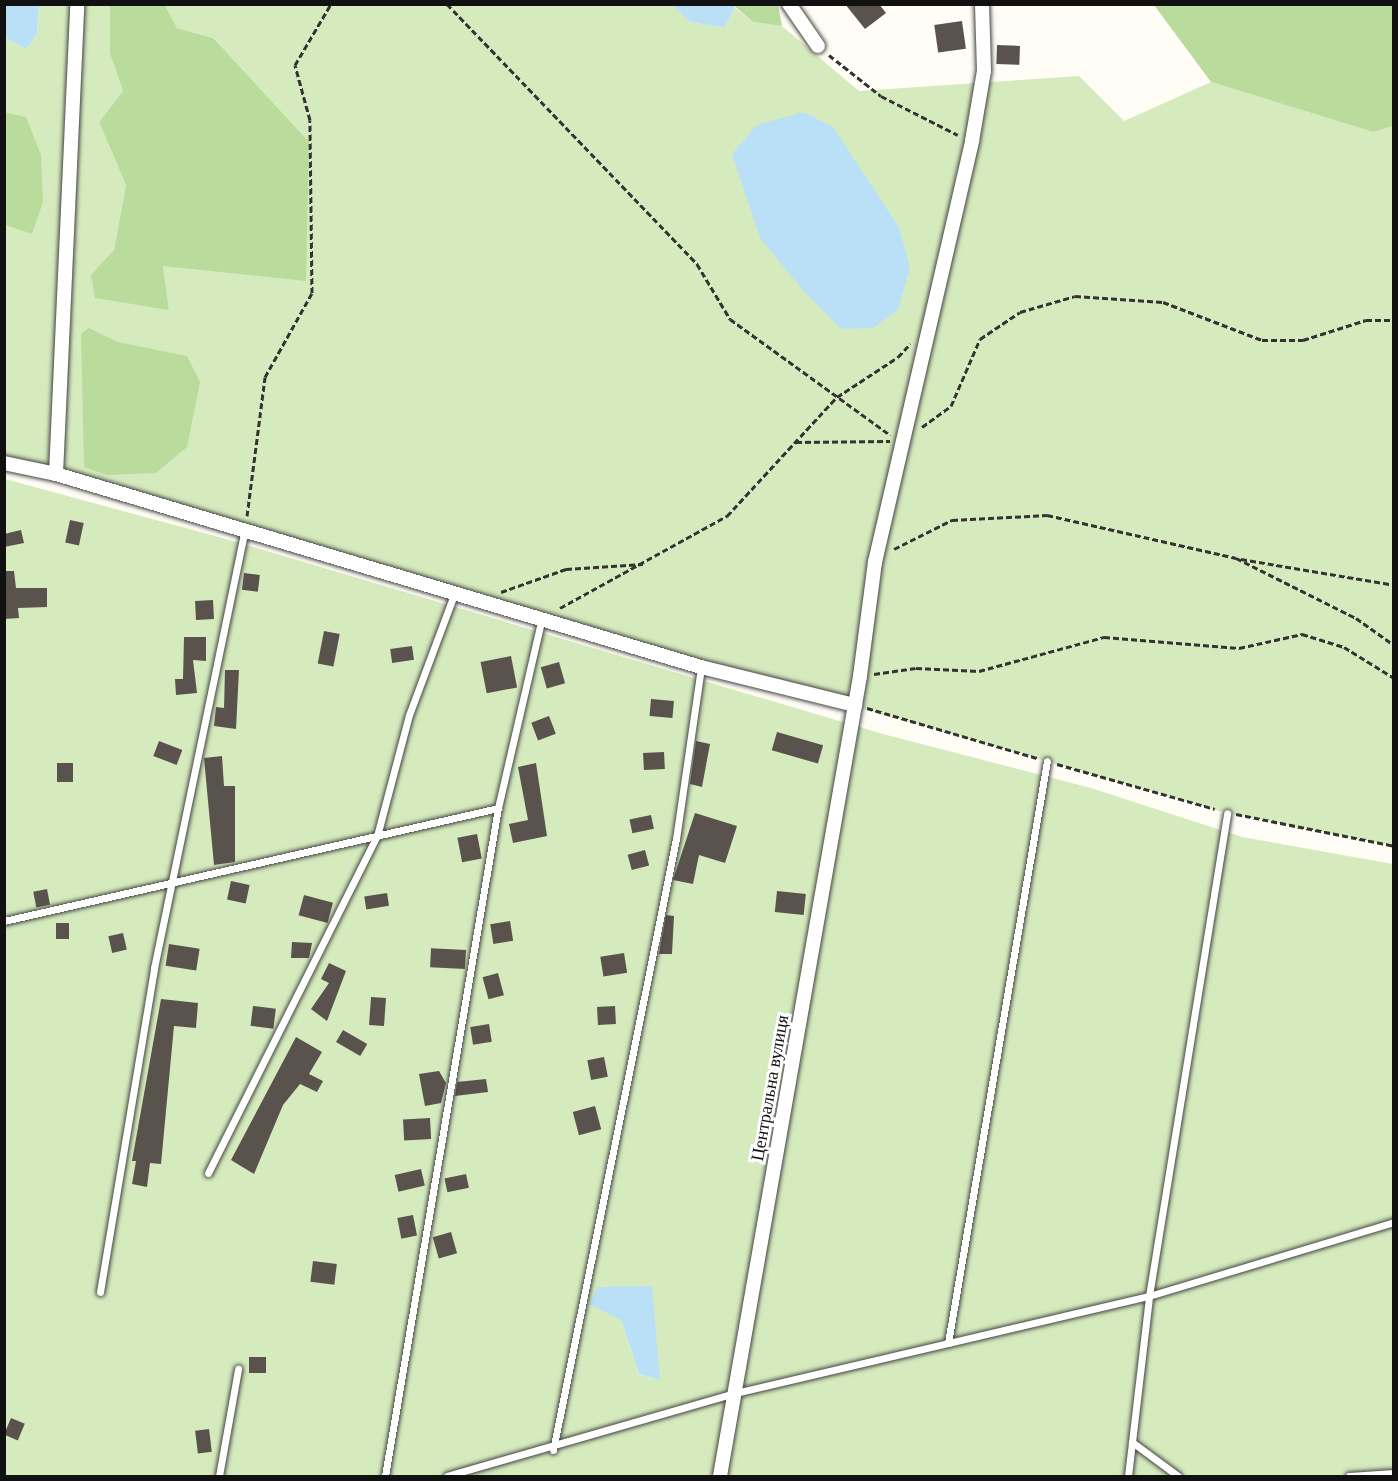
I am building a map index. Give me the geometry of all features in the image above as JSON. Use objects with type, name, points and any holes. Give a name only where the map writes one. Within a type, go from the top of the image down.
[{"type":"street","points":[[56,474],[77,4]]},
{"type":"street","points":[[789,4],[818,46]]},
{"type":"street","name":"Центральна вулиця","points":[[720,1476],[861,676],[875,562],[900,442],[936,312],[972,141],[984,71],[982,4]]},
{"type":"street","points":[[4,463],[56,474],[701,666],[855,705]]},
{"type":"lane","points":[[100,1292],[118,1160],[172,883],[245,530]]},
{"type":"lane","points":[[208,1173],[377,836],[410,716],[455,592]]},
{"type":"lane","points":[[385,1476],[498,808],[542,618]]},
{"type":"lane","points":[[553,1450],[676,840],[701,666]]},
{"type":"lane","points":[[948,1343],[1047,761]]},
{"type":"lane","points":[[4,921],[498,808]]},
{"type":"lane","points":[[1128,1476],[1149,1296],[1227,813]]},
{"type":"lane","points":[[447,1476],[553,1450],[735,1393],[1149,1296],[1394,1222]]},
{"type":"lane","points":[[219,1476],[238,1369]]},
{"type":"lane","points":[[1132,1442],[1178,1476]]},
{"type":"lane","points":[[1349,1476],[1394,1473]]},
{"type":"path","points":[[245,530],[265,377],[312,293],[310,120],[295,65],[331,4]]},
{"type":"path","points":[[447,4],[697,264],[730,319],[900,442]]},
{"type":"path","points":[[818,46],[881,96],[972,141]]},
{"type":"path","points":[[796,442],[900,442],[951,406],[980,339],[1020,312],[1075,296],[1163,302],[1262,340],[1303,340],[1366,320],[1394,320]]},
{"type":"path","points":[[542,618],[645,564],[727,516],[837,397],[898,357],[913,339]]},
{"type":"path","points":[[875,562],[915,534],[952,520],[1047,516],[1236,558],[1394,585]]},
{"type":"path","points":[[1236,558],[1356,618],[1394,645]]},
{"type":"path","points":[[479,600],[566,569],[645,564]]},
{"type":"path","points":[[861,676],[916,668],[979,671],[1104,637],[1217,648],[1302,634],[1344,647],[1394,678]]},
{"type":"path","points":[[855,705],[1227,813],[1394,846]]},
{"type":"green space","points":[[672,4],[690,22],[724,28],[735,8],[753,22],[782,26],[859,91],[1079,76],[1124,121],[1211,82],[1373,132],[1393,126],[1393,846],[1227,813],[5,463],[5,225],[32,234],[26,117],[5,112],[5,38],[26,49],[37,34],[39,5],[110,5],[110,54],[123,91],[99,122],[126,185],[114,250],[169,309],[163,266],[195,267],[213,38],[177,28],[165,5]],"holes":[[[804,112],[833,128],[899,227]]]},
{"type":"green space","points":[[110,5],[165,5],[177,28],[213,38],[309,142],[306,281],[163,266],[169,310],[95,298],[91,275],[114,250],[126,185],[99,122],[123,91],[110,54]]},
{"type":"green space","points":[[733,5],[778,5],[782,26],[753,22]]},
{"type":"green space","points":[[1154,5],[1393,5],[1393,126],[1373,132],[1211,82]]},
{"type":"green space","points":[[5,112],[26,117],[41,155],[43,202],[32,234],[5,225]]},
{"type":"green space","points":[[89,328],[118,342],[187,356],[200,382],[187,447],[156,473],[107,475],[84,467],[81,334]]},
{"type":"green space","points":[[5,479],[226,539],[883,734],[1091,788],[1242,837],[1393,864],[1393,1476],[5,1476]],"holes":[[[621,1320],[660,1380],[639,1374]]]},
{"type":"water","points":[[4,5],[39,5],[37,34],[26,49],[5,38]]},
{"type":"water","points":[[672,5],[733,5],[735,8],[724,28],[690,22]]},
{"type":"water","points":[[804,112],[833,127],[899,227],[910,267],[898,310],[873,328],[841,329],[802,289],[760,238],[732,154],[757,125]]},
{"type":"water","points":[[652,1286],[660,1380],[639,1374],[621,1320],[589,1304],[598,1287]]},
{"type":"building","points":[[845,4],[879,4],[886,13],[865,29]]},
{"type":"building","points":[[962,21],[966,49],[938,53],[934,25]]},
{"type":"building","points":[[997,45],[1020,46],[1019,65],[996,64]]},
{"type":"building","points":[[70,520],[84,523],[79,545],[65,542]]},
{"type":"building","points":[[21,530],[24,543],[4,547],[4,534]]},
{"type":"building","points":[[4,571],[14,571],[16,588],[47,588],[47,607],[18,608],[19,618],[4,619]]},
{"type":"building","points":[[244,573],[260,575],[258,592],[242,590]]},
{"type":"building","points":[[213,600],[214,619],[196,620],[195,601]]},
{"type":"building","points":[[324,631],[340,634],[333,666],[318,663]]},
{"type":"building","points":[[184,637],[206,637],[206,661],[193,660],[197,693],[176,695],[175,679],[183,679]]},
{"type":"building","points":[[412,646],[414,660],[392,663],[390,649]]},
{"type":"building","points":[[511,656],[517,687],[487,693],[481,662]]},
{"type":"building","points":[[559,662],[565,683],[547,688],[541,667]]},
{"type":"building","points":[[225,670],[239,670],[236,729],[214,726],[216,707],[224,708]]},
{"type":"building","points":[[651,699],[674,701],[672,718],[650,716]]},
{"type":"building","points":[[549,716],[556,734],[538,741],[531,723]]},
{"type":"building","points":[[777,732],[823,745],[818,763],[772,750]]},
{"type":"building","points":[[159,741],[182,750],[177,765],[153,756]]},
{"type":"building","points":[[696,741],[710,744],[702,787],[690,784]]},
{"type":"building","points":[[664,752],[665,769],[644,770],[643,753]]},
{"type":"building","points":[[222,756],[224,786],[235,786],[235,862],[214,865],[204,758]]},
{"type":"building","points":[[57,763],[73,763],[73,782],[57,782]]},
{"type":"building","points":[[536,763],[547,836],[513,843],[509,824],[528,820],[518,767]]},
{"type":"building","points":[[695,813],[737,826],[725,863],[699,855],[693,884],[673,880]]},
{"type":"building","points":[[651,815],[654,829],[632,833],[629,820]]},
{"type":"building","points":[[477,834],[482,859],[462,862],[457,838]]},
{"type":"building","points":[[645,850],[649,865],[632,870],[628,855]]},
{"type":"building","points":[[231,881],[250,885],[246,904],[227,900]]},
{"type":"building","points":[[47,889],[50,905],[36,907],[33,892]]},
{"type":"building","points":[[777,891],[806,894],[804,915],[775,912]]},
{"type":"building","points":[[387,893],[389,906],[366,909],[364,897]]},
{"type":"building","points":[[304,895],[333,903],[328,923],[299,915]]},
{"type":"building","points":[[666,915],[674,916],[672,954],[659,954]]},
{"type":"building","points":[[510,921],[513,941],[493,944],[490,924]]},
{"type":"building","points":[[56,923],[69,923],[69,939],[56,939]]},
{"type":"building","points":[[123,933],[127,950],[112,953],[108,936]]},
{"type":"building","points":[[292,942],[312,943],[309,958],[291,958]]},
{"type":"building","points":[[169,944],[200,949],[196,971],[166,966]]},
{"type":"building","points":[[431,948],[466,950],[465,969],[430,967]]},
{"type":"building","points":[[624,953],[627,973],[603,977],[600,957]]},
{"type":"building","points":[[329,963],[346,971],[327,1021],[311,1009],[329,983],[321,979]]},
{"type":"building","points":[[498,973],[504,995],[488,999],[483,977]]},
{"type":"building","points":[[371,997],[386,998],[384,1026],[369,1025]]},
{"type":"building","points":[[161,999],[198,1003],[196,1028],[174,1026],[161,1164],[150,1163],[147,1187],[132,1184],[136,1161],[132,1161]]},
{"type":"building","points":[[253,1006],[276,1009],[273,1029],[251,1026]]},
{"type":"building","points":[[615,1006],[616,1024],[598,1025],[597,1007]]},
{"type":"building","points":[[489,1024],[492,1042],[473,1045],[470,1027]]},
{"type":"building","points":[[343,1030],[367,1044],[360,1056],[336,1042]]},
{"type":"building","points":[[296,1037],[322,1052],[309,1074],[323,1081],[317,1092],[300,1084],[283,1105],[254,1174],[231,1160]]},
{"type":"building","points":[[604,1057],[608,1077],[591,1080],[587,1060]]},
{"type":"building","points":[[439,1071],[446,1083],[441,1103],[425,1106],[419,1074]]},
{"type":"building","points":[[486,1079],[488,1092],[455,1096],[457,1082]]},
{"type":"building","points":[[595,1106],[601,1129],[579,1135],[573,1112]]},
{"type":"building","points":[[430,1118],[431,1139],[404,1140],[403,1119]]},
{"type":"building","points":[[421,1169],[425,1186],[399,1192],[395,1175]]},
{"type":"building","points":[[466,1174],[469,1188],[447,1192],[444,1179]]},
{"type":"building","points":[[413,1215],[417,1236],[401,1239],[397,1218]]},
{"type":"building","points":[[451,1232],[457,1253],[439,1258],[433,1237]]},
{"type":"building","points":[[313,1261],[337,1264],[334,1285],[310,1282]]},
{"type":"building","points":[[249,1357],[266,1357],[266,1373],[249,1373]]},
{"type":"building","points":[[11,1418],[25,1424],[18,1440],[4,1435]]},
{"type":"building","points":[[209,1429],[212,1452],[198,1454],[195,1431]]}]
